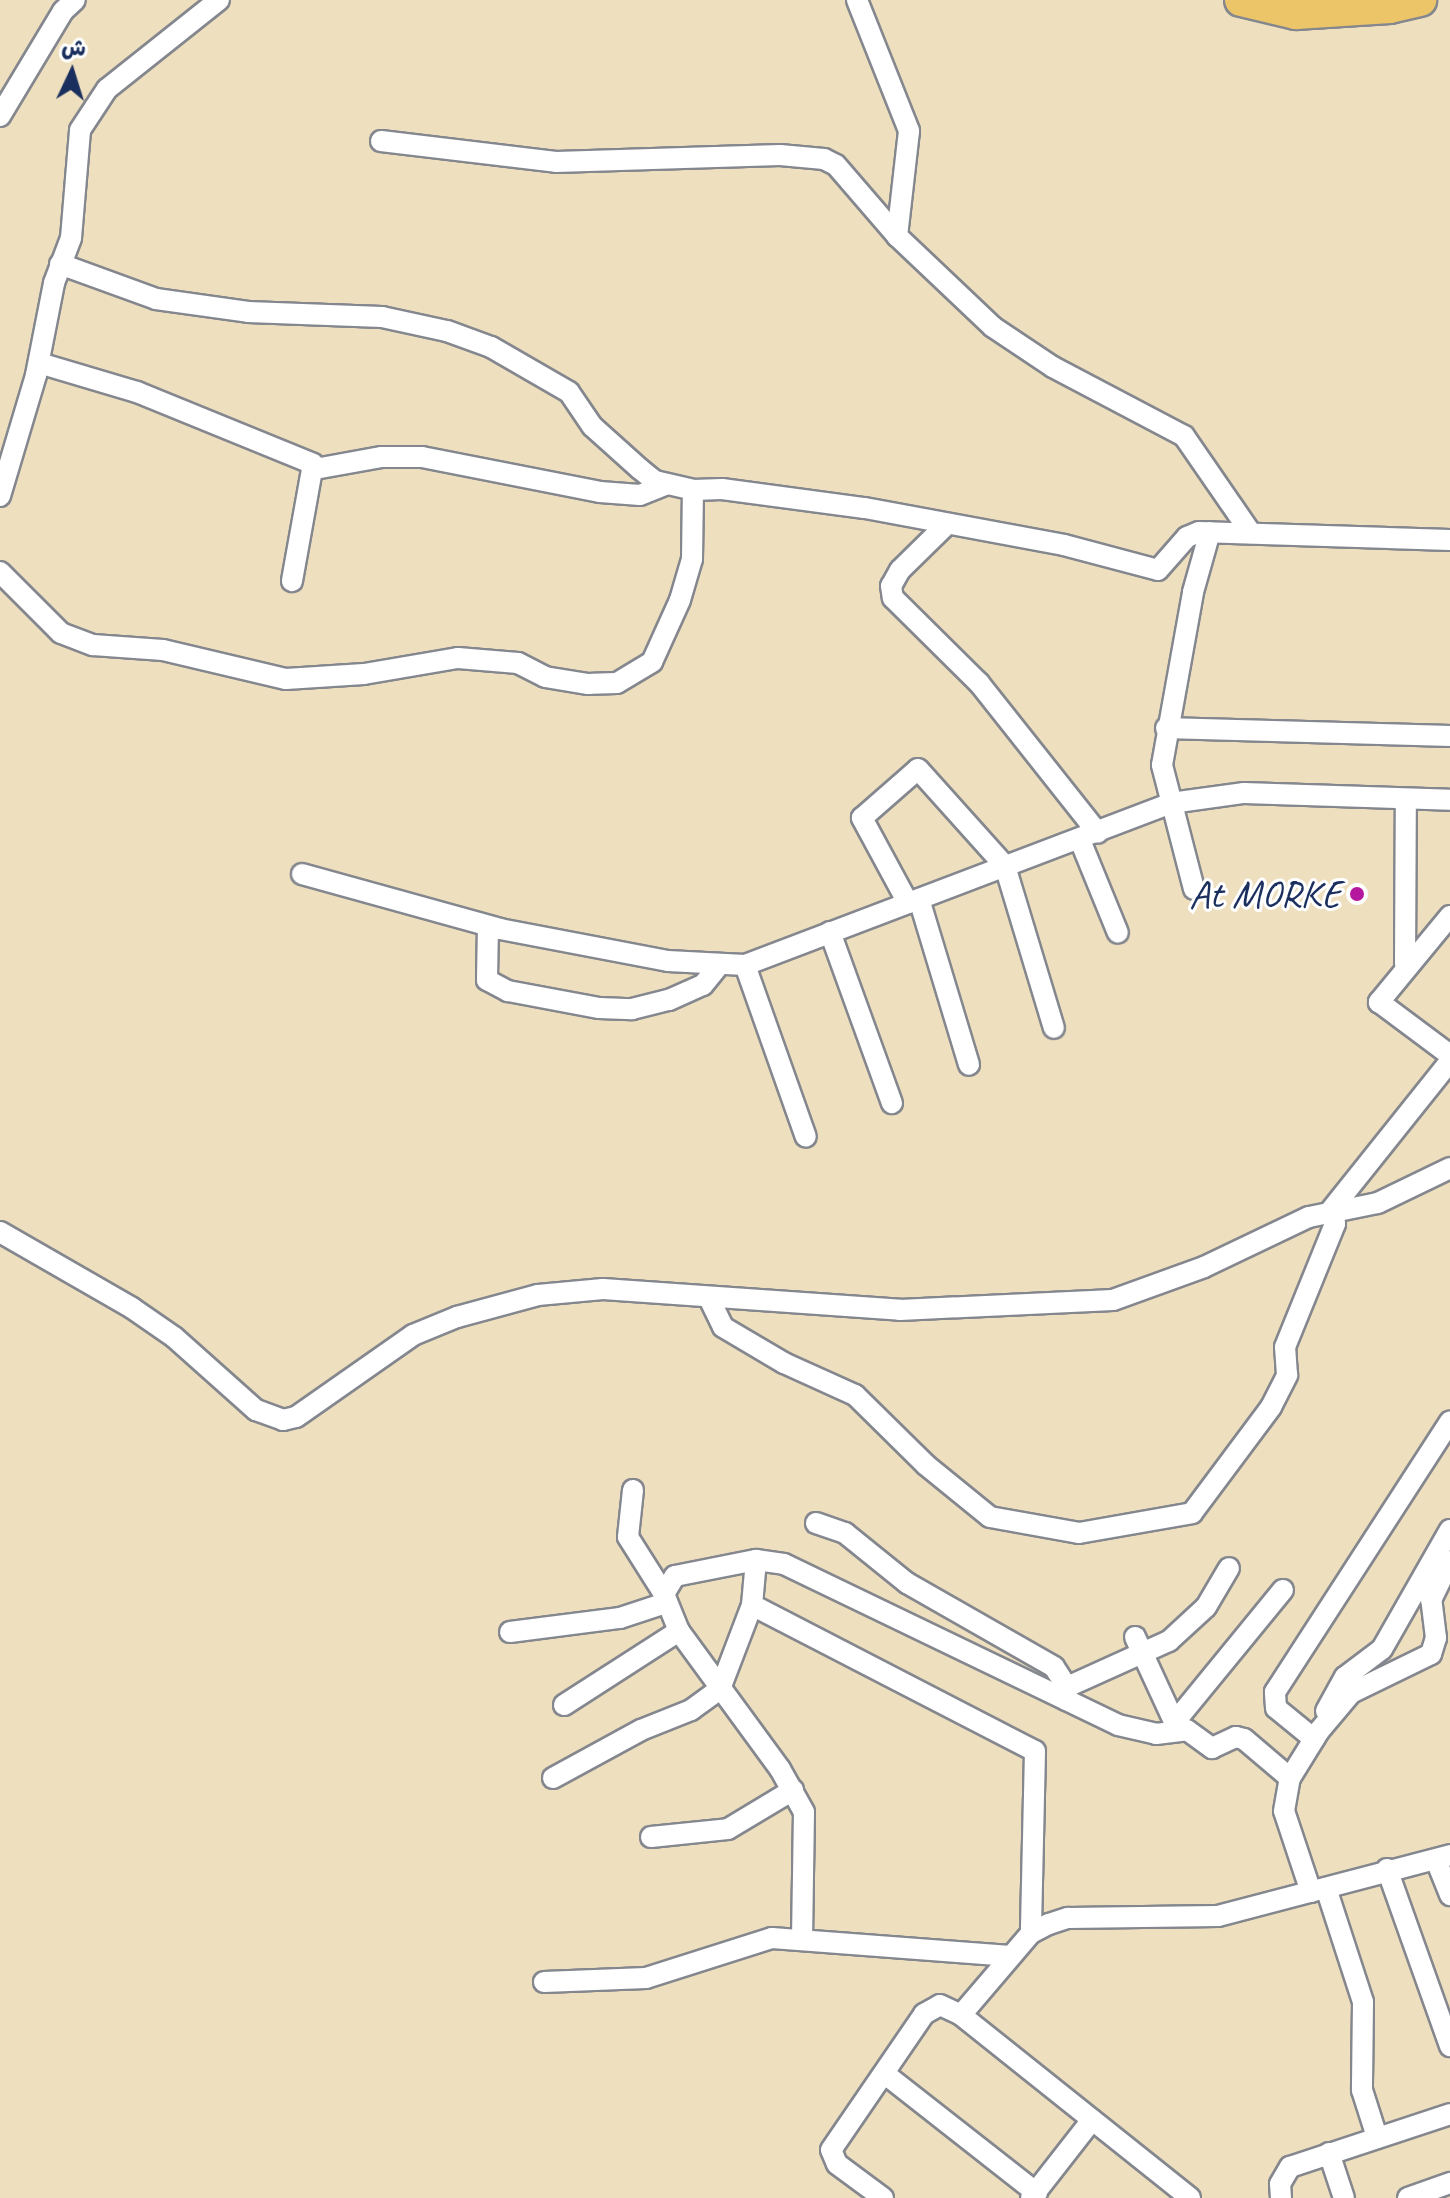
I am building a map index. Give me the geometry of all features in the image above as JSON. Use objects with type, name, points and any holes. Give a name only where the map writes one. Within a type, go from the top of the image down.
[{"type":"highway","points":[[1241,0],[1296,13],[1390,7],[1420,0]]},
{"type":"street","points":[[0,116],[63,11],[75,0]]},
{"type":"street","points":[[0,496],[39,363],[60,264],[74,222],[76,153],[88,113],[133,66],[219,0]]},
{"type":"street","points":[[857,0],[909,131],[897,236]]},
{"type":"street","points":[[381,141],[556,162],[807,155],[836,165],[897,236],[993,327],[1053,367],[1184,436],[1251,533]]},
{"type":"street","points":[[60,264],[156,299],[248,312],[382,317],[447,331],[491,347],[569,392],[602,437],[655,481],[693,490],[802,497],[1064,545],[1158,570],[1193,533],[1450,540]]},
{"type":"street","points":[[39,363],[147,395],[305,459],[315,469]]},
{"type":"street","points":[[315,469],[390,456],[422,457],[600,492],[640,495],[667,484]]},
{"type":"street","points":[[292,581],[315,469]]},
{"type":"street","points":[[0,572],[61,633],[93,645],[163,650],[286,679],[364,674],[458,658],[507,661],[545,677],[588,684],[617,683],[652,662],[680,600],[692,559],[693,490]]},
{"type":"street","points":[[946,525],[900,570],[891,586],[893,598],[979,683],[1089,837],[1118,933]]},
{"type":"street","points":[[1194,889],[1162,765],[1166,728],[1210,532]]},
{"type":"street","points":[[1166,728],[1450,736]]},
{"type":"street","points":[[969,1065],[913,901],[862,818],[918,769],[1005,866],[1054,1028]]},
{"type":"street","points":[[302,874],[488,926],[668,961],[745,965],[1089,837],[1171,803],[1244,793],[1450,800]]},
{"type":"street","points":[[1405,964],[1406,799]]},
{"type":"street","points":[[1450,916],[1380,995],[1380,1005],[1450,1055]]},
{"type":"street","points":[[488,926],[484,971],[491,983],[599,1008],[632,1009],[669,1000],[703,985],[719,965]]},
{"type":"street","points":[[830,932],[892,1103]]},
{"type":"street","points":[[745,965],[806,1137]]},
{"type":"street","points":[[709,1298],[723,1327],[784,1363],[855,1395],[926,1465],[990,1517],[1079,1533],[1192,1513],[1228,1467],[1287,1375],[1285,1347],[1335,1224],[1332,1209],[1450,1061]]},
{"type":"street","points":[[0,1232],[132,1308],[174,1337],[256,1410],[283,1420],[296,1417],[413,1335],[457,1317],[538,1295],[603,1289],[900,1310],[1113,1300],[1332,1209],[1378,1203],[1450,1168]]},
{"type":"street","points":[[1314,1739],[1276,1708],[1275,1692],[1450,1422]]},
{"type":"street","points":[[633,1490],[628,1537],[665,1599],[679,1631],[793,1790],[807,1828],[802,1939]]},
{"type":"street","points":[[816,1523],[845,1533],[907,1583],[1032,1652],[1054,1667],[1067,1694]]},
{"type":"street","points":[[1328,1719],[1328,1699],[1351,1671],[1382,1649],[1450,1530]]},
{"type":"street","points":[[510,1632],[620,1618],[665,1599],[675,1576],[756,1560],[784,1564],[1067,1694],[1137,1732],[1176,1727],[1195,1734],[1212,1748],[1236,1737],[1244,1739],[1290,1778]]},
{"type":"street","points":[[553,1778],[641,1730],[691,1710],[720,1689],[752,1605],[756,1560]]},
{"type":"street","points":[[1377,2137],[1362,2090],[1366,2016],[1284,1811],[1290,1778],[1328,1719],[1351,1693],[1431,1654],[1436,1638],[1431,1600],[1450,1561]]},
{"type":"street","points":[[1067,1694],[1139,1646],[1189,1625],[1206,1607],[1229,1568]]},
{"type":"street","points":[[1176,1727],[1283,1590]]},
{"type":"street","points":[[752,1605],[1035,1751],[1039,1761],[1031,1933]]},
{"type":"street","points":[[564,1705],[679,1631]]},
{"type":"street","points":[[1139,1646],[1176,1727]]},
{"type":"street","points":[[651,1837],[728,1829],[793,1790]]},
{"type":"street","points":[[961,2015],[1031,1933],[1068,1918],[1191,1920],[1318,1890],[1387,1869],[1443,1858],[1450,1895]]},
{"type":"street","points":[[1387,1869],[1450,2046]]},
{"type":"street","points":[[544,1982],[646,1978],[762,1940],[802,1939],[1010,1956]]},
{"type":"street","points":[[883,2198],[837,2164],[831,2150],[932,2007],[940,2005],[961,2015],[1190,2198]]},
{"type":"street","points":[[885,2074],[1034,2195],[1092,2120]]},
{"type":"street","points":[[1281,2198],[1280,2184],[1290,2167],[1450,2114]]},
{"type":"street","points":[[1329,2153],[1344,2198]]},
{"type":"street","points":[[1408,2198],[1450,2183]]},
{"type":"place","name":"At MORKE","points":[[1357,894]]}]
